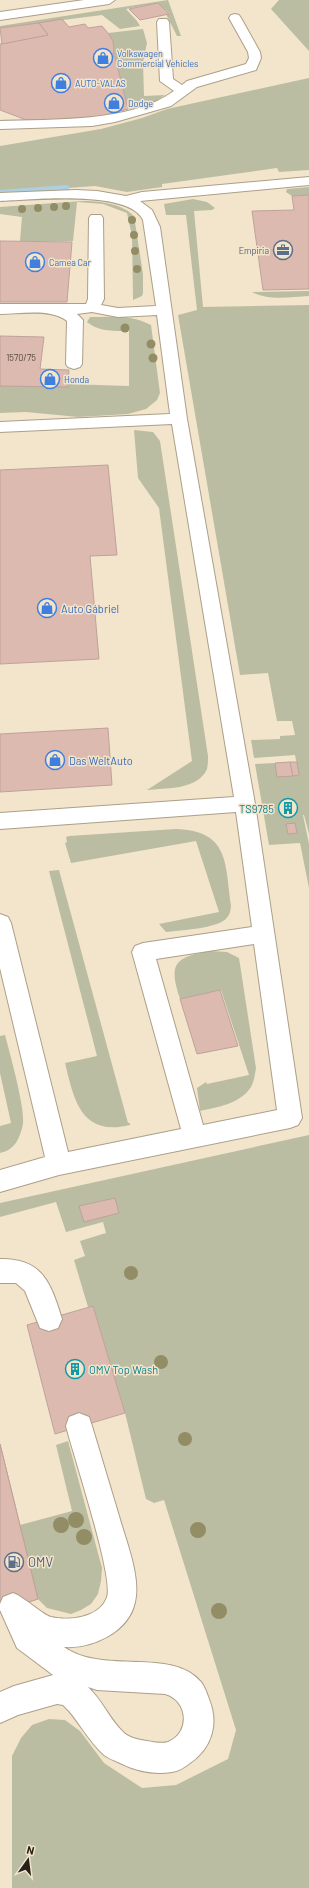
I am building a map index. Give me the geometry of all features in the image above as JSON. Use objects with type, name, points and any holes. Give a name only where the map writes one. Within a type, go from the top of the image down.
[{"type":"lane","points":[[0,16],[109,0]]},
{"type":"lane","points":[[0,125],[92,122],[115,118],[166,104],[192,84],[251,67],[255,58],[254,52],[235,18]]},
{"type":"lane","points":[[163,22],[167,81],[182,91]]},
{"type":"lane","points":[[126,201],[142,196],[309,181]]},
{"type":"lane","points":[[0,197],[88,194],[104,196],[126,201],[144,210],[152,223],[179,419],[245,804],[290,1118],[59,1164],[0,1181]]},
{"type":"lane","points":[[0,309],[52,310],[86,309],[92,307],[96,299],[96,218]]},
{"type":"lane","points":[[92,307],[100,311],[112,312],[163,310]]},
{"type":"lane","points":[[52,310],[72,316],[75,320],[74,364]]},
{"type":"lane","points":[[0,426],[179,419]]},
{"type":"lane","points":[[0,821],[245,804]]},
{"type":"lane","points":[[0,923],[59,1164]]},
{"type":"lane","points":[[195,1138],[144,952],[264,934]]},
{"type":"lane","points":[[0,1271],[11,1270],[27,1276],[35,1282],[49,1319]]},
{"type":"lane","points":[[0,1708],[14,1701],[57,1689],[70,1691],[80,1700],[114,1744],[136,1755],[157,1758],[173,1757],[191,1744],[197,1733],[199,1720],[197,1706],[192,1694],[181,1683],[164,1679],[97,1675],[64,1665],[27,1638],[13,1607],[44,1631],[71,1633],[92,1629],[109,1619],[121,1602],[122,1584],[117,1558],[79,1426]]},
{"type":"green space","points":[[168,0],[181,36],[177,36],[166,14],[169,13],[158,3],[126,9],[140,26],[120,29],[102,15],[0,28],[0,26]]},
{"type":"green space","points":[[279,0],[309,0],[309,51],[271,9]]},
{"type":"green space","points":[[143,29],[147,43],[143,62],[144,96],[165,95],[149,105],[128,109],[115,57],[113,57],[113,45],[108,33]]},
{"type":"green space","points":[[309,78],[309,170],[279,172],[277,168],[162,184],[162,187],[127,192],[95,186],[0,193],[0,146],[101,129],[142,118],[167,109]]},
{"type":"green space","points":[[309,187],[309,195],[292,196],[286,192],[287,189]]},
{"type":"green space","points":[[193,199],[207,202],[215,208],[212,210],[194,211],[203,307],[309,305],[309,834],[303,815],[309,844],[309,888],[300,843],[269,845],[255,764],[275,763],[278,776],[299,775],[295,755],[254,758],[251,740],[280,739],[280,736],[295,735],[292,721],[277,721],[268,673],[240,675],[178,315],[197,310],[186,215],[166,215],[164,204]]},
{"type":"green space","points":[[82,201],[110,204],[123,208],[134,216],[143,274],[142,296],[133,300],[132,236],[127,213],[103,204],[77,202],[73,241],[20,241],[22,217],[0,214],[0,207]]},
{"type":"green space","points":[[309,291],[309,296],[280,298],[265,297],[252,292]]},
{"type":"green space","points":[[90,317],[129,318],[143,321],[151,325],[160,393],[157,400],[146,409],[128,414],[78,417],[26,412],[0,413],[0,386],[68,384],[129,386],[129,331],[97,328],[87,322]]},
{"type":"green space","points":[[134,430],[153,432],[160,441],[208,756],[207,769],[203,776],[196,781],[181,787],[147,790],[192,761],[159,508],[138,478]]},
{"type":"green space","points":[[176,829],[193,831],[206,836],[215,843],[221,852],[225,863],[231,907],[227,918],[217,924],[196,929],[166,932],[159,924],[219,912],[196,841],[71,863],[65,843],[67,842],[66,837],[69,836]]},
{"type":"green space","points":[[59,870],[128,1123],[130,1123],[130,1125],[114,1127],[100,1126],[90,1120],[82,1112],[68,1077],[65,1063],[97,1056],[49,871]]},
{"type":"green space","points":[[211,951],[227,952],[239,958],[256,1068],[251,1087],[241,1097],[228,1104],[200,1111],[197,1088],[206,1082],[207,1084],[249,1075],[221,990],[180,999],[176,987],[175,970],[182,959],[199,953]]},
{"type":"green space","points":[[5,1035],[20,1093],[23,1124],[16,1143],[10,1149],[0,1153],[0,1126],[11,1123],[0,1073],[0,1036]]},
{"type":"green space","points":[[309,1135],[309,1888],[12,1888],[12,1756],[21,1738],[32,1725],[49,1719],[65,1720],[80,1731],[104,1763],[142,1788],[176,1785],[228,1759],[236,1730],[164,1500],[154,1503],[146,1499],[125,1413],[93,1306],[88,1307],[74,1260],[85,1256],[80,1241],[106,1233],[103,1222],[66,1232],[56,1202],[0,1217],[0,1203]]},
{"type":"green space","points":[[68,1441],[102,1568],[98,1594],[91,1604],[71,1614],[47,1608],[38,1599],[20,1525],[72,1511],[56,1445]]},
{"type":"building","points":[[158,3],[169,14],[140,20],[129,9]]},
{"type":"building","name":"AUTO-VALAS","points":[[62,19],[69,27],[85,24],[88,28],[102,26],[108,33],[113,41],[113,57],[115,57],[128,109],[99,117],[29,121],[0,110],[0,44],[48,35],[39,23]]},
{"type":"building","points":[[39,23],[48,35],[2,44],[0,28]]},
{"type":"building","name":"Empiria","points":[[309,195],[309,289],[263,290],[252,211],[294,210],[292,196]]},
{"type":"building","name":"Camea Car","points":[[0,241],[72,242],[67,302],[0,302]]},
{"type":"building","points":[[0,336],[44,337],[40,369],[69,370],[68,387],[0,386]]},
{"type":"building","name":"Auto Gábriel","points":[[108,465],[117,555],[90,556],[99,659],[0,664],[0,470]]},
{"type":"building","name":"Das WeltAuto","points":[[108,728],[112,785],[0,792],[0,734]]},
{"type":"building","points":[[290,762],[293,776],[277,777],[275,763]]},
{"type":"building","points":[[290,762],[297,762],[299,775],[293,776]]},
{"type":"building","name":"TS9785","points":[[291,801],[293,814],[285,815],[282,802]]},
{"type":"building","points":[[295,823],[297,833],[288,834],[286,824]]},
{"type":"building","points":[[220,990],[238,1046],[197,1054],[180,999]]},
{"type":"building","points":[[115,1198],[119,1213],[84,1222],[79,1206]]},
{"type":"building","name":"OMV Top Wash","points":[[93,1306],[125,1413],[55,1434],[27,1325]]},
{"type":"building","name":"OMV","points":[[0,1444],[38,1599],[0,1611]]},
{"type":"building","name":"OMV","points":[[0,1444],[38,1599],[0,1611]]},
{"type":"waterway","points":[[0,193],[66,188]]},
{"type":"place","name":"Volkswagen Commercial Vehicles","points":[[103,58]]},
{"type":"place","name":"AUTO-VALAS","points":[[61,83]]},
{"type":"place","name":"Dodge","points":[[114,103]]},
{"type":"place","name":"Empiria","points":[[283,250]]},
{"type":"place","name":"Camea Car","points":[[35,262]]},
{"type":"place","name":"Honda","points":[[50,379]]},
{"type":"place","name":"Auto Gábriel","points":[[47,608]]},
{"type":"place","name":"Das WeltAuto","points":[[55,760]]},
{"type":"place","name":"TS9785","points":[[288,808]]},
{"type":"place","name":"OMV Top Wash","points":[[75,1369]]},
{"type":"place","name":"OMV","points":[[14,1562]]}]
